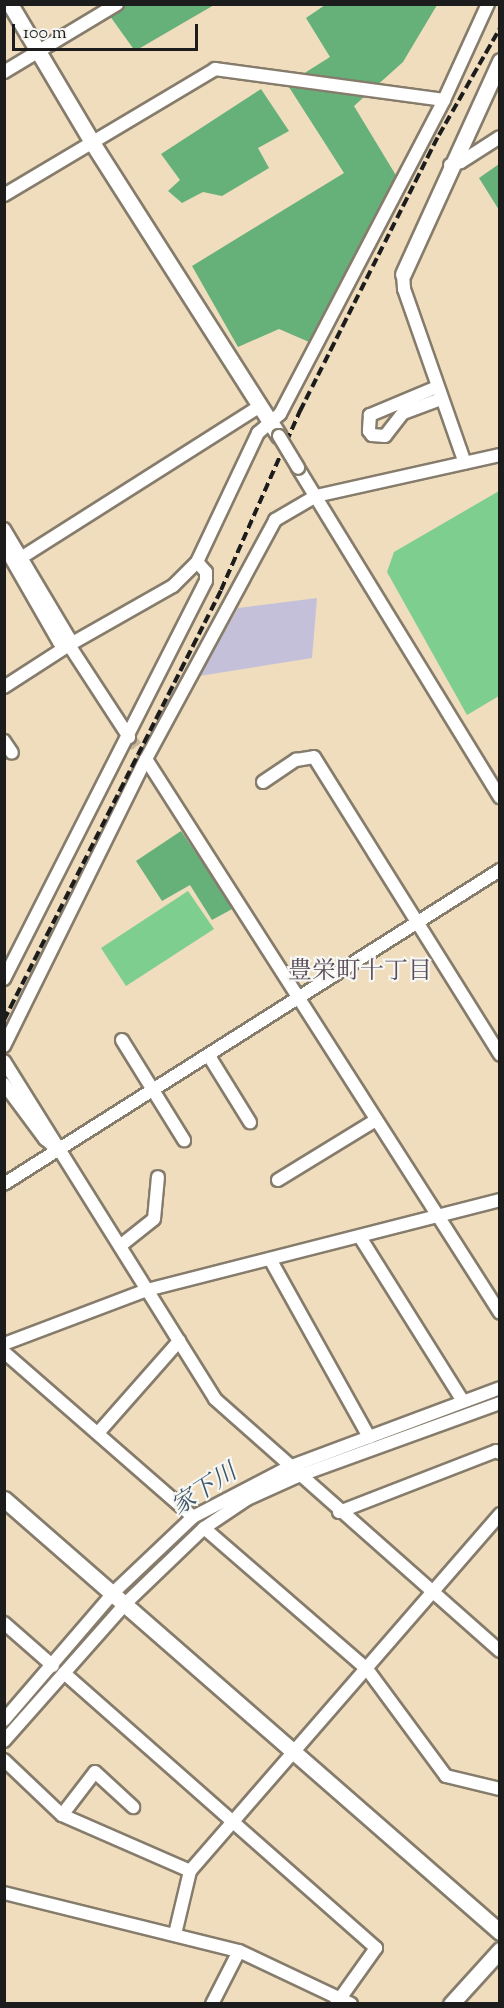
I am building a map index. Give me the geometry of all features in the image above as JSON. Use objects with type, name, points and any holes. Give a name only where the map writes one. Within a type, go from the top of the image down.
[{"type":"street","points":[[10,4],[36,52],[279,436],[500,797]]},
{"type":"street","points":[[4,72],[117,4]]},
{"type":"street","points":[[4,687],[69,645],[173,586],[197,561],[258,433],[280,414],[444,100],[488,4]]},
{"type":"street","points":[[465,463],[404,288],[403,274],[450,165],[500,61]]},
{"type":"street","points":[[4,195],[93,144],[215,69],[444,100]]},
{"type":"street","points":[[450,165],[461,162],[500,137]]},
{"type":"street","points":[[439,393],[403,414],[385,436],[369,431],[370,416],[439,393]]},
{"type":"street","points":[[27,554],[260,406]]},
{"type":"street","points":[[4,1046],[146,759],[275,520],[316,496],[500,455]]},
{"type":"street","points":[[4,529],[69,638],[69,645],[128,735]]},
{"type":"street","points":[[4,546],[58,642],[69,645]]},
{"type":"street","points":[[4,979],[206,581],[206,572],[197,561]]},
{"type":"street","points":[[4,741],[12,753]]},
{"type":"street","points":[[263,782],[296,760],[314,757],[500,1056]]},
{"type":"street","points":[[146,759],[500,1313]]},
{"type":"street","points":[[4,1184],[419,924],[500,870]]},
{"type":"street","points":[[122,1040],[184,1140]]},
{"type":"street","points":[[209,1056],[250,1122]]},
{"type":"street","points":[[4,1061],[215,1399],[339,1512],[500,1651]]},
{"type":"street","points":[[4,1083],[45,1139],[59,1150]]},
{"type":"street","points":[[278,1180],[376,1120]]},
{"type":"street","points":[[120,1246],[154,1219],[158,1177]]},
{"type":"street","points":[[4,1344],[147,1290],[500,1200]]},
{"type":"street","points":[[360,1237],[463,1401]]},
{"type":"street","points":[[270,1259],[369,1437]]},
{"type":"street","points":[[98,1433],[179,1341]]},
{"type":"street","points":[[4,1352],[193,1517]]},
{"type":"street","points":[[4,1720],[114,1592],[193,1517],[369,1437],[500,1388]]},
{"type":"street","points":[[4,1741],[126,1603],[204,1528],[294,1472],[500,1403]]},
{"type":"street","points":[[339,1512],[496,1451],[500,1453]]},
{"type":"street","points":[[4,1499],[295,1750],[500,1932]]},
{"type":"street","points":[[175,1934],[190,1871],[500,1514]]},
{"type":"street","points":[[204,1528],[367,1669],[446,1776],[500,1789]]},
{"type":"street","points":[[4,1623],[52,1665]]},
{"type":"street","points":[[4,1893],[175,1934],[239,1952],[342,2002],[376,1948],[64,1673]]},
{"type":"street","points":[[4,1760],[62,1815],[190,1871]]},
{"type":"street","points":[[62,1815],[95,1772],[133,1807]]},
{"type":"street","points":[[451,2004],[500,1950]]},
{"type":"street","points":[[212,2004],[239,1952]]},
{"type":"shaded area","points":[[317,598],[312,658],[199,676],[238,608]]},
{"type":"green space","points":[[102,5],[214,5],[135,51]]},
{"type":"green space","points":[[325,5],[437,5],[403,62],[354,106],[397,177],[309,342],[279,329],[238,347],[192,266],[344,173],[287,84],[330,57],[306,18]]},
{"type":"green space","points":[[261,89],[289,131],[258,148],[269,168],[222,196],[203,192],[182,203],[168,191],[180,180],[161,154]]},
{"type":"green space","points":[[499,164],[499,210],[479,178]]},
{"type":"green space","points":[[499,491],[499,696],[467,715],[387,572],[394,552]]},
{"type":"green space","points":[[181,831],[234,908],[212,920],[190,885],[162,901],[136,861]]},
{"type":"green space","points":[[188,891],[214,929],[126,986],[101,948]]},
{"type":"waterway","name":"家下川","points":[[423,1423],[500,1395]]},
{"type":"waterway","name":"家下川","points":[[4,1728],[164,1551],[200,1520],[226,1504]]},
{"type":"tunnel","points":[[129,737],[146,759]]},
{"type":"railway","points":[[4,1020],[221,590],[300,411],[439,135],[500,28]]},
{"type":"district","name":"豊栄町十丁目","points":[[360,973]]}]
